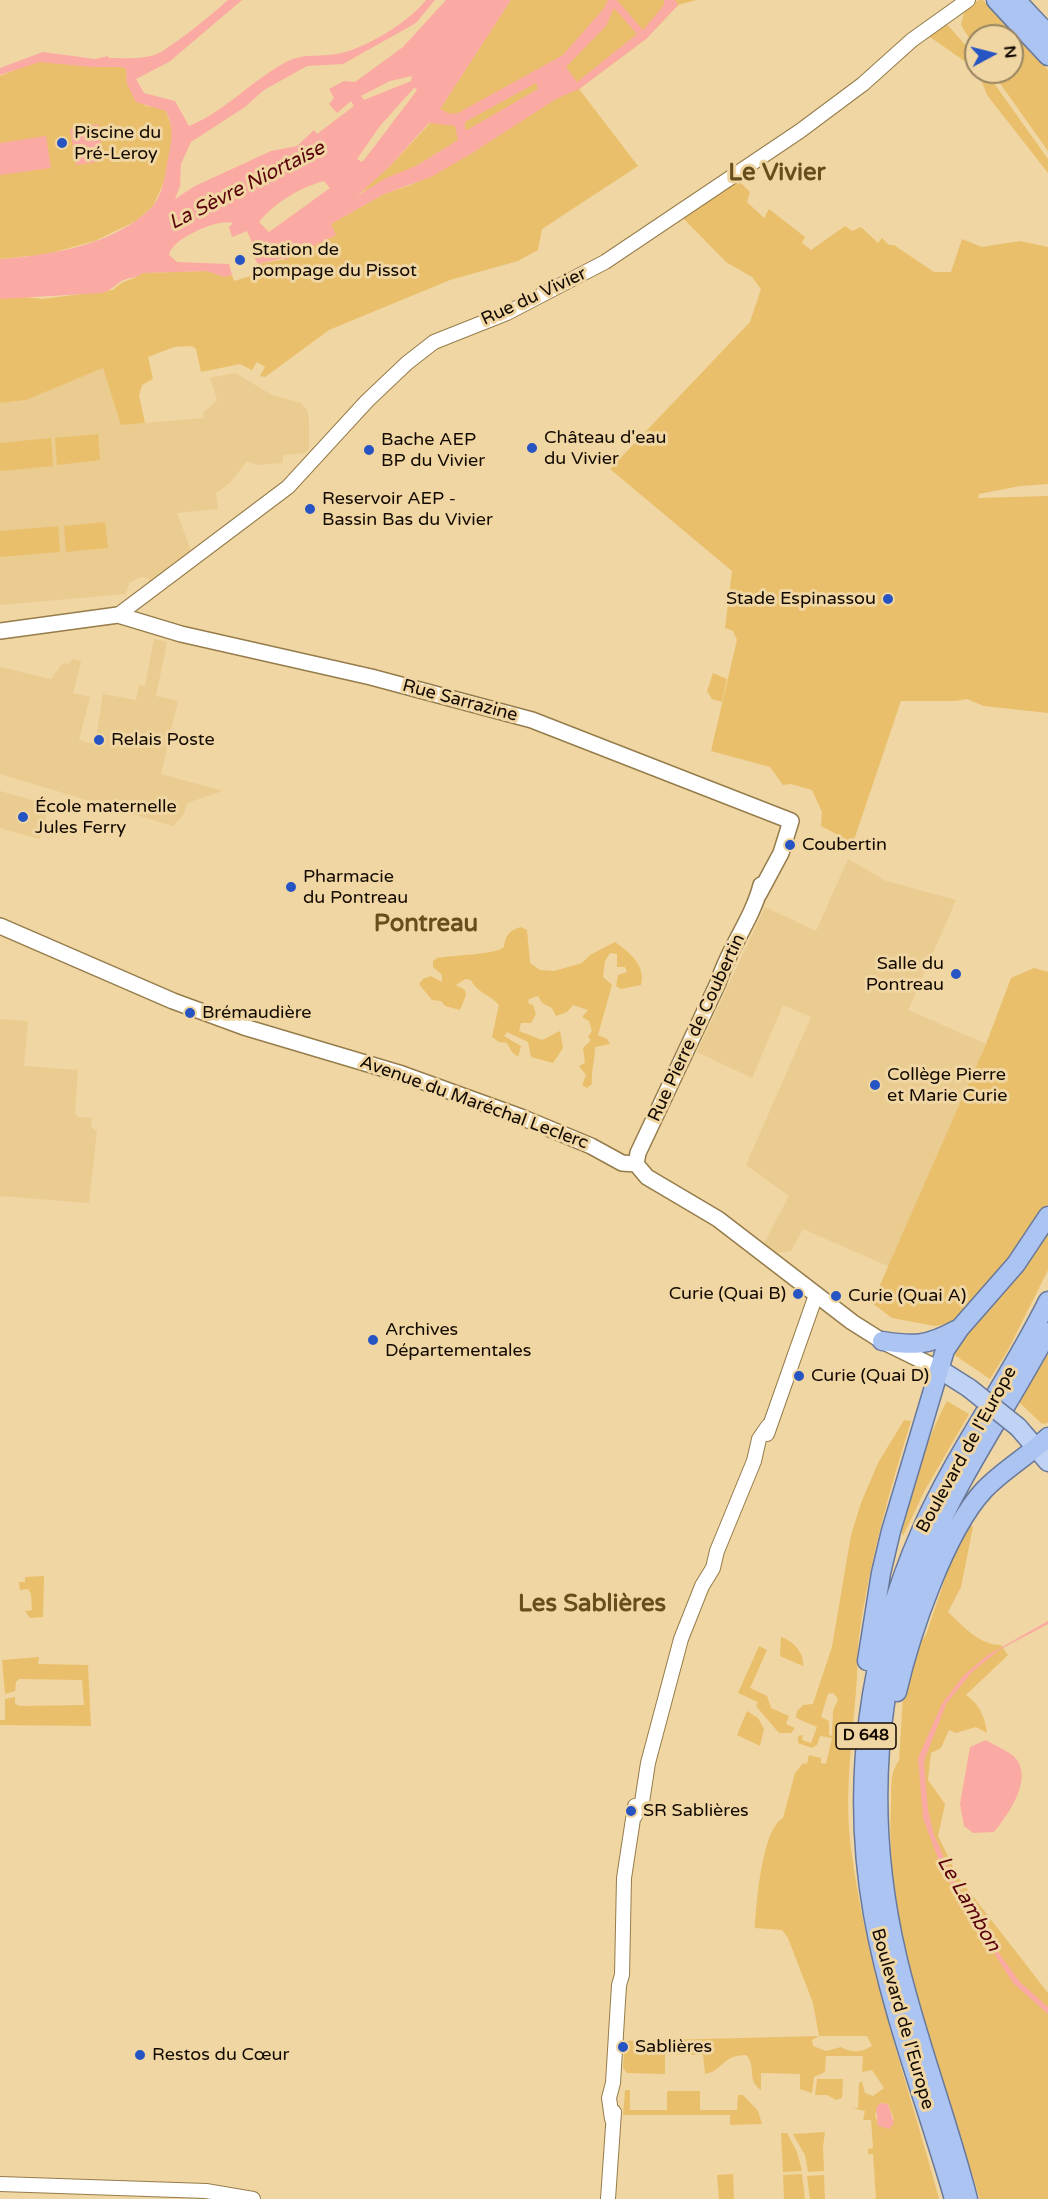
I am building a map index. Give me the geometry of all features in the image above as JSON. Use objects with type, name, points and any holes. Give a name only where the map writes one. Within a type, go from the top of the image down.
[{"type":"highway","points":[[996,0],[1048,56]]},
{"type":"highway","points":[[1016,0],[1048,34]]},
{"type":"highway","points":[[866,1858],[858,1821],[855,1786],[859,1726],[871,1635],[891,1531],[946,1348],[960,1328],[1002,1282],[1048,1216]]},
{"type":"highway","name":"Boulevard de l'Europe","points":[[954,2199],[888,1980],[873,1915],[866,1858],[863,1794],[867,1729],[876,1669],[897,1591],[933,1505],[1048,1301]]},
{"type":"highway","points":[[882,1341],[905,1345],[926,1344],[960,1328]]},
{"type":"highway","name":"Boulevard de l'Europe","points":[[969,2199],[905,1987],[889,1917],[879,1839],[878,1789],[884,1706],[898,1638],[912,1590],[941,1521],[1048,1332]]},
{"type":"highway","points":[[889,1917],[884,1832],[885,1786],[890,1732],[900,1679],[935,1580],[962,1521],[974,1502],[993,1481],[1044,1449]]},
{"type":"main road","points":[[0,631],[118,615]]},
{"type":"main road","name":"Rue Sarrazine","points":[[118,615],[162,630],[382,680],[532,720],[789,827]]},
{"type":"main road","name":"Rue Pierre de Coubertin","points":[[636,1164],[638,1153],[718,982],[723,966],[732,954],[772,871],[789,827]]},
{"type":"main road","name":"Avenue du Maréchal Leclerc","points":[[0,926],[173,1001],[244,1027],[402,1074],[521,1117],[591,1146],[622,1162],[636,1164],[647,1177],[718,1219],[882,1341],[969,1388],[1044,1449]]},
{"type":"street","name":"Rue du Vivier","points":[[118,615],[288,487],[367,401],[407,363],[434,342],[507,313],[605,262],[800,131],[863,84],[957,4]]},
{"type":"street","points":[[608,2199],[612,2119],[609,2098],[613,2083],[618,1985],[622,1975],[620,1959],[626,1858],[635,1816],[642,1802],[645,1776],[674,1660],[702,1586],[703,1574],[717,1551],[754,1461],[759,1439],[768,1426],[816,1294]]},
{"type":"street","points":[[0,2184],[206,2192],[253,2199]]},
{"type":"shaded area","points":[[511,0],[696,0],[678,5],[646,39],[579,89],[638,166],[542,229],[538,250],[518,261],[450,280],[329,330],[265,377],[260,376],[265,367],[257,362],[252,370],[240,364],[201,372],[196,349],[192,346],[174,347],[148,357],[153,379],[142,385],[139,395],[145,423],[121,425],[103,368],[26,400],[0,403],[0,299],[17,296],[42,299],[113,290],[143,273],[207,271],[224,277],[232,275],[234,281],[260,273],[258,264],[285,259],[333,229],[331,224],[384,194],[411,185],[469,155],[550,102],[538,89],[467,131],[458,140],[416,166],[356,195],[390,166],[432,121]]},
{"type":"shaded area","points":[[983,0],[1005,24],[964,24],[964,30],[961,25],[965,9]]},
{"type":"shaded area","points":[[945,22],[964,43],[964,61],[927,35]]},
{"type":"shaded area","points":[[1024,44],[1048,70],[1048,151],[1001,84],[1024,84]]},
{"type":"shaded area","points":[[38,61],[126,69],[127,84],[146,106],[161,107],[166,111],[174,136],[164,182],[153,206],[136,221],[95,241],[47,254],[0,259],[0,76]]},
{"type":"shaded area","points":[[983,84],[995,84],[1048,159],[1048,173],[987,95]]},
{"type":"shaded area","name":"Stade Espinassou","points":[[736,178],[750,192],[747,202],[764,218],[769,209],[805,237],[802,243],[811,250],[845,226],[852,231],[861,227],[878,243],[882,238],[889,245],[894,245],[934,272],[951,272],[962,239],[982,247],[1020,241],[1048,247],[1048,484],[1020,486],[979,494],[978,498],[1048,496],[1048,713],[984,706],[967,699],[901,701],[853,843],[821,826],[822,812],[812,790],[791,784],[783,785],[770,767],[711,751],[737,640],[733,631],[725,628],[732,571],[610,469],[750,322],[761,289],[752,277],[726,262],[682,217]]},
{"type":"shaded area","points":[[103,368],[122,425],[204,418],[203,413],[217,400],[210,378],[235,373],[272,395],[301,403],[307,410],[309,420],[309,449],[305,453],[283,455],[283,463],[257,465],[247,461],[230,483],[216,493],[218,509],[177,513],[192,553],[152,584],[148,578],[141,577],[129,583],[126,594],[0,605],[0,403],[26,400]]},
{"type":"shaded area","points":[[98,434],[100,460],[57,465],[55,438]]},
{"type":"shaded area","points":[[51,438],[53,466],[0,471],[0,443]]},
{"type":"shaded area","points":[[105,522],[108,548],[66,552],[64,526]]},
{"type":"shaded area","points":[[58,526],[60,552],[0,557],[0,531]]},
{"type":"shaded area","points":[[154,639],[167,642],[156,696],[178,701],[161,774],[223,791],[187,803],[184,814],[173,826],[0,774],[0,667],[51,679],[63,663],[70,664],[72,659],[81,661],[73,693],[90,697],[79,740],[95,744],[103,694],[136,700],[139,685],[145,686]]},
{"type":"shaded area","points":[[713,673],[727,679],[722,702],[712,699],[707,691]]},
{"type":"shaded area","name":"École maternelle Jules Ferry","points":[[0,791],[49,805],[40,839],[0,828]]},
{"type":"shaded area","name":"Collège Pierre et Marie Curie","points":[[848,859],[886,881],[956,900],[908,1010],[986,1044],[890,1267],[803,1229],[791,1251],[777,1253],[764,1243],[789,1196],[746,1165],[811,1017],[783,1005],[752,1078],[697,1052],[765,907],[816,931]]},
{"type":"shaded area","points":[[521,927],[527,930],[530,963],[540,970],[554,971],[582,963],[590,955],[615,942],[636,960],[639,966],[641,985],[621,989],[616,986],[618,975],[627,972],[625,967],[617,967],[617,954],[610,953],[605,961],[603,977],[612,985],[598,1035],[607,1039],[610,1044],[595,1047],[592,1084],[587,1088],[582,1085],[586,1075],[579,1066],[585,1063],[583,1048],[591,1040],[588,1037],[592,1031],[589,1021],[582,1017],[588,1010],[573,1005],[567,1012],[556,1016],[552,1008],[542,1003],[538,996],[529,999],[528,1003],[533,1005],[536,1014],[531,1023],[521,1023],[519,1031],[542,1040],[560,1031],[563,1048],[553,1063],[531,1057],[528,1042],[507,1032],[504,1036],[521,1046],[518,1057],[507,1043],[499,1042],[492,1037],[499,1005],[476,988],[471,980],[465,979],[456,985],[465,990],[466,995],[460,1010],[445,1006],[441,1001],[432,1000],[419,984],[423,979],[431,976],[442,982],[442,975],[433,967],[433,961],[437,958],[499,950],[504,947],[509,934]]},
{"type":"shaded area","points":[[1034,968],[1048,972],[1048,1204],[1024,1244],[965,1314],[952,1323],[935,1326],[892,1318],[872,1303],[986,1044],[1011,978]]},
{"type":"shaded area","points":[[0,1019],[28,1021],[24,1066],[78,1070],[75,1113],[78,1117],[92,1118],[91,1127],[97,1131],[89,1203],[0,1196]]},
{"type":"shaded area","points":[[1048,1230],[1048,1270],[1008,1350],[990,1379],[953,1354],[956,1346],[1008,1286]]},
{"type":"shaded area","points":[[1048,1352],[1048,1422],[1046,1424],[1041,1423],[1018,1401]]},
{"type":"shaded area","points":[[947,1401],[969,1414],[925,1490],[903,1536],[902,1532],[920,1465]]},
{"type":"shaded area","points":[[904,1420],[911,1421],[881,1528],[868,1582],[859,1636],[849,1769],[849,1828],[858,1893],[877,1981],[939,2199],[876,2199],[873,2154],[868,2154],[868,2149],[873,2148],[871,2120],[863,2120],[865,2111],[852,2108],[858,2108],[859,2083],[862,2081],[865,2093],[873,2096],[884,2088],[872,2070],[862,2072],[863,2056],[826,2056],[825,2072],[814,2077],[812,2093],[800,2089],[800,2074],[761,2073],[761,2090],[754,2082],[751,2063],[746,2055],[727,2060],[716,2070],[705,2074],[703,2055],[665,2054],[665,2074],[627,2073],[623,2068],[625,2041],[819,2036],[813,2003],[788,1938],[782,1930],[755,1928],[757,1903],[765,1851],[776,1825],[783,1818],[795,1773],[803,1763],[807,1764],[809,1755],[821,1758],[821,1763],[826,1764],[832,1738],[820,1736],[817,1745],[812,1748],[798,1743],[798,1736],[803,1735],[802,1740],[811,1743],[817,1727],[796,1718],[797,1711],[803,1705],[813,1704],[832,1647],[851,1535],[861,1503],[878,1463]],"holes":[[[833,1693],[838,1699],[833,1711],[832,1736],[829,1735],[829,1721],[821,1717],[828,1694]],[[819,2036],[867,2036],[872,2046],[856,2051],[841,2047],[826,2051],[813,2046],[812,2040]],[[883,2103],[888,2104],[894,2119],[877,2122],[875,2114]]]},
{"type":"shaded area","points":[[969,1524],[973,1527],[961,1587],[948,1612],[979,1638],[1001,1645],[1008,1655],[966,1695],[981,1711],[987,1733],[976,1727],[956,1733],[949,1730],[941,1748],[931,1753],[928,1780],[945,1804],[938,1836],[958,1877],[1048,1993],[1048,2199],[980,2199],[933,2054],[906,1956],[891,1856],[891,1787],[892,1776],[899,1761],[903,1697],[916,1648],[926,1635],[952,1558]]},
{"type":"shaded area","points":[[44,1576],[43,1617],[30,1618],[25,1611],[32,1610],[31,1594],[28,1589],[20,1590],[19,1582],[25,1582],[25,1577]]},
{"type":"shaded area","points":[[781,1637],[797,1648],[802,1656],[803,1666],[780,1656]]},
{"type":"shaded area","points":[[759,1646],[767,1650],[750,1688],[767,1696],[771,1708],[789,1716],[786,1724],[795,1728],[791,1733],[779,1733],[756,1706],[758,1702],[738,1693]]},
{"type":"shaded area","points":[[39,1657],[38,1664],[88,1665],[91,1726],[0,1725],[0,1720],[5,1720],[5,1699],[15,1697],[15,1704],[20,1706],[84,1705],[82,1680],[19,1679],[16,1682],[15,1691],[5,1694],[2,1660]]},
{"type":"shaded area","points":[[747,1711],[758,1718],[764,1729],[760,1746],[737,1735]]},
{"type":"shaded area","points":[[817,2079],[843,2079],[842,2098],[836,2100],[827,2095],[815,2095]]},
{"type":"shaded area","points":[[625,2090],[630,2090],[630,2110],[667,2110],[667,2091],[700,2091],[700,2110],[737,2110],[738,2095],[743,2095],[758,2111],[762,2124],[730,2125],[730,2115],[623,2115]]},
{"type":"shaded area","points":[[825,2132],[824,2171],[808,2172],[805,2155],[793,2134]]},
{"type":"shaded area","points":[[781,2133],[787,2133],[797,2152],[802,2171],[783,2172]]},
{"type":"shaded area","points":[[733,2174],[734,2199],[719,2199],[717,2175]]},
{"type":"shaded area","points":[[802,2174],[805,2199],[784,2199],[783,2175]]},
{"type":"shaded area","points":[[824,2175],[825,2199],[810,2199],[807,2176]]},
{"type":"water","name":"La Sèvre Niortaise","points":[[228,0],[242,0],[169,62],[136,79],[144,93],[175,101],[189,126],[215,112],[288,61],[306,56],[337,54],[360,47],[398,25],[426,0],[435,0],[416,23],[343,64],[307,66],[264,90],[245,107],[191,142],[181,164],[180,186],[175,199],[195,186],[271,151],[297,146],[314,130],[317,134],[354,106],[351,101],[337,113],[329,104],[334,98],[329,89],[344,81],[355,82],[403,47],[446,0],[511,0],[440,109],[450,114],[458,113],[563,55],[604,8],[608,0],[617,0],[643,30],[664,5],[664,0],[675,0],[678,5],[646,39],[579,89],[556,99],[431,177],[384,194],[331,224],[336,235],[285,260],[284,258],[258,264],[254,257],[257,254],[247,231],[232,237],[229,227],[233,223],[226,222],[196,231],[178,243],[169,255],[177,262],[229,264],[232,275],[224,277],[207,271],[143,273],[121,281],[102,293],[0,299],[0,259],[40,255],[82,246],[120,231],[152,207],[162,186],[170,150],[171,125],[166,111],[136,102],[127,84],[126,69],[122,67],[91,67],[40,62],[0,75],[0,68],[43,52],[95,59],[108,56],[109,58],[136,58],[156,55],[195,28]],"holes":[[[614,8],[637,34],[577,82],[566,67],[606,26]],[[412,76],[411,81],[364,100],[361,96],[390,81]],[[536,83],[538,89],[467,130],[465,122]],[[414,88],[417,89],[362,162],[357,159],[380,126]],[[429,123],[455,126],[458,140],[416,166],[386,178],[357,196],[390,166]],[[324,181],[330,188],[269,232],[259,222],[280,202],[306,187]]]},
{"type":"water","points":[[98,124],[103,161],[76,165],[70,129]]},
{"type":"water","points":[[46,136],[51,168],[0,175],[0,143]]},
{"type":"water","name":"Le Lambon","points":[[1048,1621],[1048,1624],[999,1650],[972,1672],[946,1704],[924,1761],[928,1810],[934,1835],[952,1876],[992,1944],[1020,1982],[1048,2007],[1048,2014],[1013,1983],[943,1872],[923,1818],[918,1758],[942,1704],[963,1676],[988,1655]]},
{"type":"water","points":[[986,1740],[1015,1757],[1021,1769],[1022,1778],[1011,1808],[994,1832],[973,1833],[964,1826],[960,1804],[970,1747]]},
{"type":"water","points":[[880,2103],[888,2104],[894,2123],[889,2129],[878,2126],[876,2108]]},
{"type":"place","name":"Piscine du Pré-Leroy","points":[[62,143]]},
{"type":"place","name":"Station de pompage du Pissot","points":[[240,260]]},
{"type":"place","name":"Château d'eau du Vivier","points":[[532,448]]},
{"type":"place","name":"Bache AEP BP du Vivier","points":[[369,450]]},
{"type":"place","name":"Reservoir AEP - Bassin Bas du Vivier","points":[[310,509]]},
{"type":"place","name":"Stade Espinassou","points":[[888,599]]},
{"type":"place","name":"Relais Poste","points":[[99,740]]},
{"type":"place","name":"École maternelle Jules Ferry","points":[[23,817]]},
{"type":"place","name":"Coubertin","points":[[790,845]]},
{"type":"place","name":"Pharmacie du Pontreau","points":[[291,887]]},
{"type":"place","name":"Salle du Pontreau","points":[[956,974]]},
{"type":"place","name":"Brémaudière","points":[[190,1013]]},
{"type":"place","name":"Collège Pierre et Marie Curie","points":[[875,1085]]},
{"type":"place","name":"Curie (Quai B)","points":[[798,1294]]},
{"type":"place","name":"Curie (Quai A)","points":[[836,1296]]},
{"type":"place","name":"Archives Départementales","points":[[373,1340]]},
{"type":"place","name":"Curie (Quai D)","points":[[799,1376]]},
{"type":"place","name":"SR Sablières","points":[[631,1811]]},
{"type":"place","name":"Sablières","points":[[623,2047]]},
{"type":"place","name":"Restos du Cœur","points":[[140,2055]]},
{"type":"district","name":"Le Vivier","points":[[777,174]]},
{"type":"district","name":"Pontreau","points":[[426,925]]},
{"type":"district","name":"Les Sablières","points":[[592,1605]]}]
